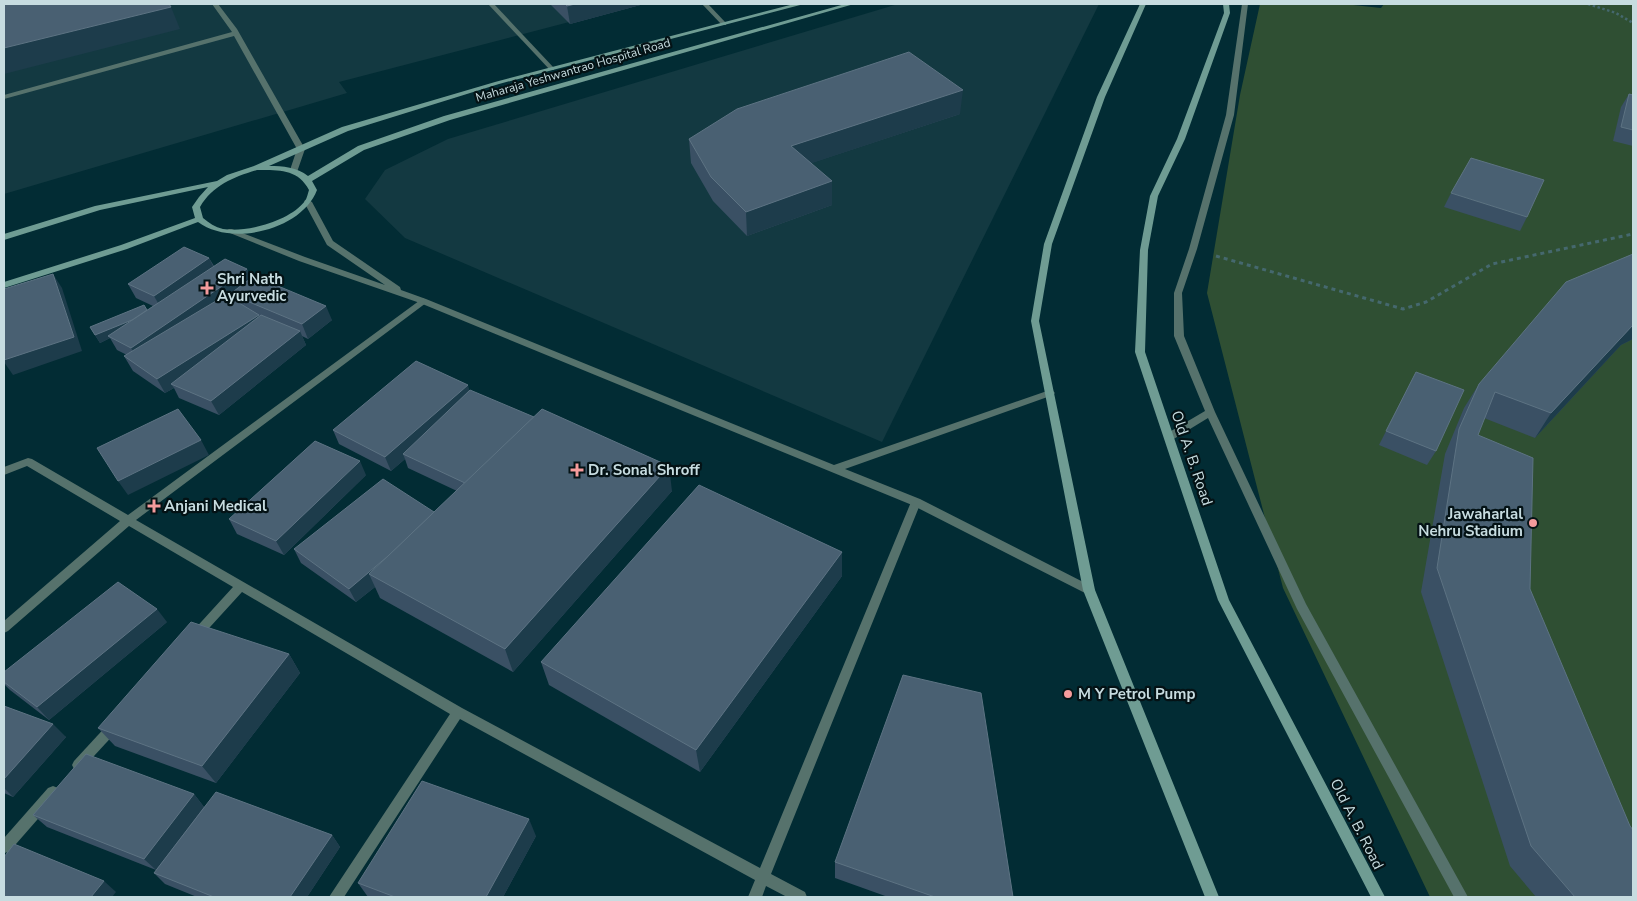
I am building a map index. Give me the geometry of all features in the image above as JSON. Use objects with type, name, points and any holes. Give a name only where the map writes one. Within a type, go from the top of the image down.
[{"type":"main road","name":"Maharaja Yeshwantrao Hospital Road","points":[[257,168],[345,129],[497,83],[801,4]]},
{"type":"main road","name":"Maharaja Yeshwantrao Hospital Road","points":[[308,179],[361,148],[447,118],[851,4]]},
{"type":"main road","points":[[1144,4],[1101,97],[1048,244],[1035,321],[1089,590],[1212,897]]},
{"type":"main road","name":"Old A. B. Road","points":[[1226,4],[1227,13],[1181,139],[1154,196],[1144,250],[1140,352],[1224,600],[1378,897]]},
{"type":"main road","points":[[4,237],[98,208],[218,182],[257,168],[294,170],[308,179],[313,190],[308,202],[296,214],[275,224],[251,230],[229,231],[213,228],[199,219],[196,207],[203,195],[218,182]]},
{"type":"main road","points":[[4,285],[124,247],[199,219]]},
{"type":"street","points":[[214,4],[236,33],[301,149],[294,170]]},
{"type":"street","points":[[491,4],[552,69]]},
{"type":"street","points":[[705,4],[724,24]]},
{"type":"street","points":[[1245,4],[1230,115],[1178,293],[1179,336],[1210,412],[1301,606],[1461,897]]},
{"type":"street","points":[[4,97],[236,33]]},
{"type":"street","points":[[308,202],[330,243],[409,297]]},
{"type":"street","points":[[229,231],[423,301],[916,502],[1089,590]]},
{"type":"street","points":[[4,628],[127,521],[423,301]]},
{"type":"street","points":[[833,469],[1050,393]]},
{"type":"street","points":[[1169,437],[1210,412]]},
{"type":"street","points":[[4,471],[28,462],[458,712],[800,897]]},
{"type":"street","points":[[755,897],[916,502]]},
{"type":"street","points":[[188,643],[241,585]]},
{"type":"street","points":[[336,897],[458,712]]},
{"type":"street","points":[[4,847],[122,716]]},
{"type":"path","points":[[1588,4],[1616,13],[1633,23]]},
{"type":"path","points":[[1192,249],[1403,309],[1426,302],[1492,264],[1633,234]]},
{"type":"shaded area","points":[[4,4],[638,4],[339,82],[347,93],[4,194]]},
{"type":"shaded area","points":[[898,4],[1099,4],[882,442],[405,238],[365,199],[385,170],[448,139]]},
{"type":"green space","points":[[1260,4],[1344,4],[1381,8],[1384,4],[1633,4],[1633,897],[1430,897],[1283,588],[1207,293],[1240,95]]},
{"type":"building","points":[[4,4],[169,4],[171,7],[4,48]]},
{"type":"building","points":[[909,52],[963,90],[791,146],[832,181],[746,212],[711,177],[689,139],[737,109]]},
{"type":"building","points":[[1629,94],[1633,95],[1633,130],[1621,127]]},
{"type":"building","points":[[1471,158],[1544,180],[1527,217],[1451,193]]},
{"type":"building","points":[[184,247],[209,258],[154,296],[128,284]]},
{"type":"building","points":[[1633,254],[1633,325],[1551,413],[1495,392],[1478,435],[1533,458],[1530,589],[1633,830],[1633,897],[1575,897],[1531,846],[1437,568],[1459,429],[1479,384],[1566,282]]},
{"type":"building","points":[[225,259],[247,269],[131,348],[108,336]]},
{"type":"building","points":[[53,274],[74,337],[4,360],[4,289]]},
{"type":"building","points":[[254,276],[326,306],[302,324],[230,294]]},
{"type":"building","points":[[226,295],[259,315],[157,379],[124,356]]},
{"type":"building","points":[[144,305],[147,310],[132,320],[95,335],[90,327]]},
{"type":"building","points":[[261,315],[300,331],[211,401],[171,384]]},
{"type":"building","points":[[416,361],[468,385],[385,457],[333,430]]},
{"type":"building","points":[[1416,372],[1464,390],[1436,451],[1386,431]]},
{"type":"building","points":[[470,390],[534,417],[465,483],[403,454]]},
{"type":"building","points":[[178,409],[201,440],[118,481],[97,448]]},
{"type":"building","points":[[542,409],[669,466],[505,649],[369,574]]},
{"type":"building","points":[[315,441],[360,461],[276,541],[229,519]]},
{"type":"building","points":[[383,479],[434,512],[388,556],[349,589],[294,549]]},
{"type":"building","points":[[699,485],[842,552],[696,750],[541,662]]},
{"type":"building","points":[[118,582],[157,609],[37,707],[4,682],[4,672]]},
{"type":"building","points":[[191,622],[289,654],[202,766],[98,728]]},
{"type":"building","points":[[903,675],[981,693],[1013,897],[935,897],[835,862]]},
{"type":"building","points":[[4,706],[53,724],[4,779]]},
{"type":"building","points":[[86,754],[194,794],[144,859],[33,815]]},
{"type":"building","points":[[422,781],[529,819],[486,897],[395,897],[358,883]]},
{"type":"building","points":[[216,792],[332,835],[290,897],[214,897],[154,873]]},
{"type":"building","points":[[14,844],[104,881],[91,897],[4,897],[4,857]]},
{"type":"place","name":"Shri Nath Ayurvedic","points":[[207,288]]},
{"type":"place","name":"Dr. Sonal Shroff","points":[[577,470]]},
{"type":"place","name":"Anjani Medical","points":[[154,506]]},
{"type":"place","name":"Jawaharlal Nehru Stadium","points":[[1533,523]]},
{"type":"place","name":"M Y Petrol Pump","points":[[1068,694]]}]
